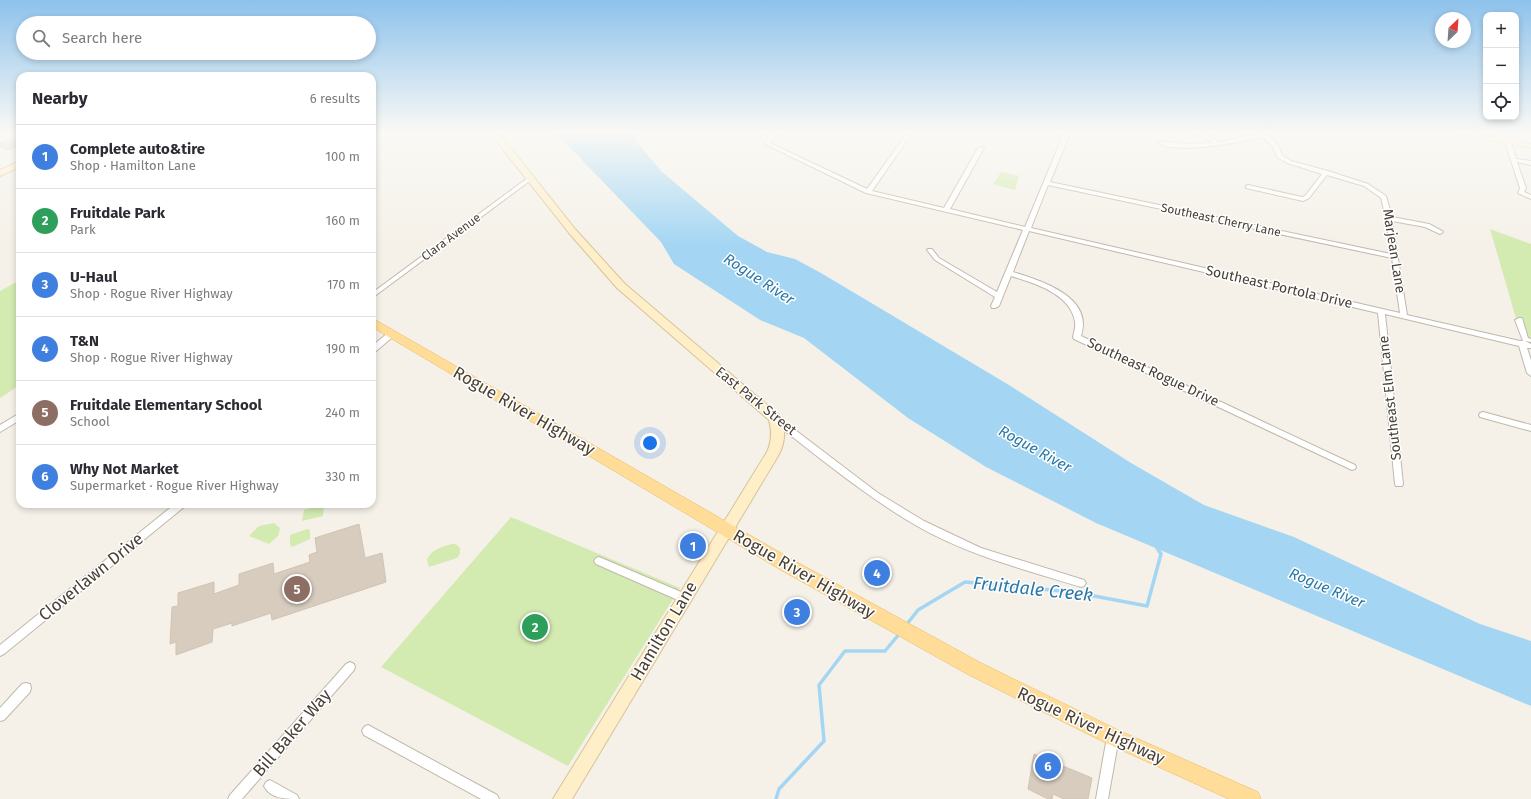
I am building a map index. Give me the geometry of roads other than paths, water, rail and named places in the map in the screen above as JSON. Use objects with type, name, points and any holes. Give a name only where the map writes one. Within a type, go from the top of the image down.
[{"type":"main road","name":"Rogue River Highway","points":[[376,324],[726,529],[974,670],[1113,737],[1251,799]]},
{"type":"street","name":"East Park Street","points":[[523,170],[577,236],[621,286],[775,418],[875,495],[921,524],[978,551],[1081,583]]},
{"type":"street","name":"Southeast Portola Drive","points":[[823,170],[868,192],[1381,311],[1527,343]]},
{"type":"street","points":[[868,192],[883,170]]},
{"type":"street","points":[[946,210],[968,170]]},
{"type":"street","points":[[995,306],[1052,170]]},
{"type":"street","name":"Marjean Lane","points":[[1318,170],[1374,189],[1384,197],[1389,218],[1404,316]]},
{"type":"street","points":[[1517,170],[1523,188],[1521,193],[1531,197]]},
{"type":"street","points":[[1248,187],[1303,199],[1307,197],[1326,172]]},
{"type":"street","name":"Clara Avenue","points":[[376,293],[529,178]]},
{"type":"street","name":"Southeast Cherry Lane","points":[[1047,183],[1395,257]]},
{"type":"street","points":[[1389,218],[1427,225],[1440,232]]},
{"type":"street","points":[[930,250],[937,259],[998,296]]},
{"type":"street","name":"Southeast Rogue Drive","points":[[1009,273],[1046,284],[1071,304],[1078,314],[1080,328],[1077,337],[1352,467]]},
{"type":"street","name":"Southeast Elm Lane","points":[[1381,311],[1399,484]]},
{"type":"street","points":[[1519,320],[1527,343],[1531,373]]},
{"type":"street","points":[[376,347],[392,334]]},
{"type":"street","points":[[1483,415],[1531,428]]},
{"type":"street","name":"Hamilton Lane","points":[[562,799],[773,453],[778,436],[775,418]]},
{"type":"street","points":[[0,429],[16,419]]},
{"type":"street","name":"Cloverlawn Drive","points":[[0,651],[177,508]]},
{"type":"street","points":[[598,561],[684,598]]},
{"type":"street","name":"Bill Baker Way","points":[[234,799],[350,667]]},
{"type":"street","points":[[0,716],[26,688]]},
{"type":"street","points":[[368,731],[493,799]]},
{"type":"street","points":[[1102,799],[1113,737]]},
{"type":"street","points":[[270,786],[293,799]]},
{"type":"water","name":"Rogue River","points":[[592,170],[660,170],[738,236],[767,252],[795,259],[821,273],[1009,385],[1131,463],[1204,505],[1294,537],[1480,624],[1531,641],[1531,706],[1096,523],[986,467],[908,418],[804,338],[760,320],[674,264],[661,242]]},
{"type":"waterway","name":"Fruitdale Creek","points":[[907,624],[918,610],[965,582],[1073,592],[1147,606],[1161,554],[1157,548]]},
{"type":"waterway","name":"Fruitdale Creek","points":[[776,799],[779,789],[824,741],[819,685],[845,651],[885,651],[900,633]]},
{"type":"place","name":"Complete auto&tire","points":[[693,546]]},
{"type":"place","name":"T&N","points":[[877,573]]},
{"type":"place","name":"Fruitdale Elementary School","points":[[297,589]]},
{"type":"place","name":"U-Haul","points":[[797,612]]},
{"type":"place","name":"Fruitdale Park","points":[[535,627]]},
{"type":"place","name":"Why Not Market","points":[[1048,766]]}]
